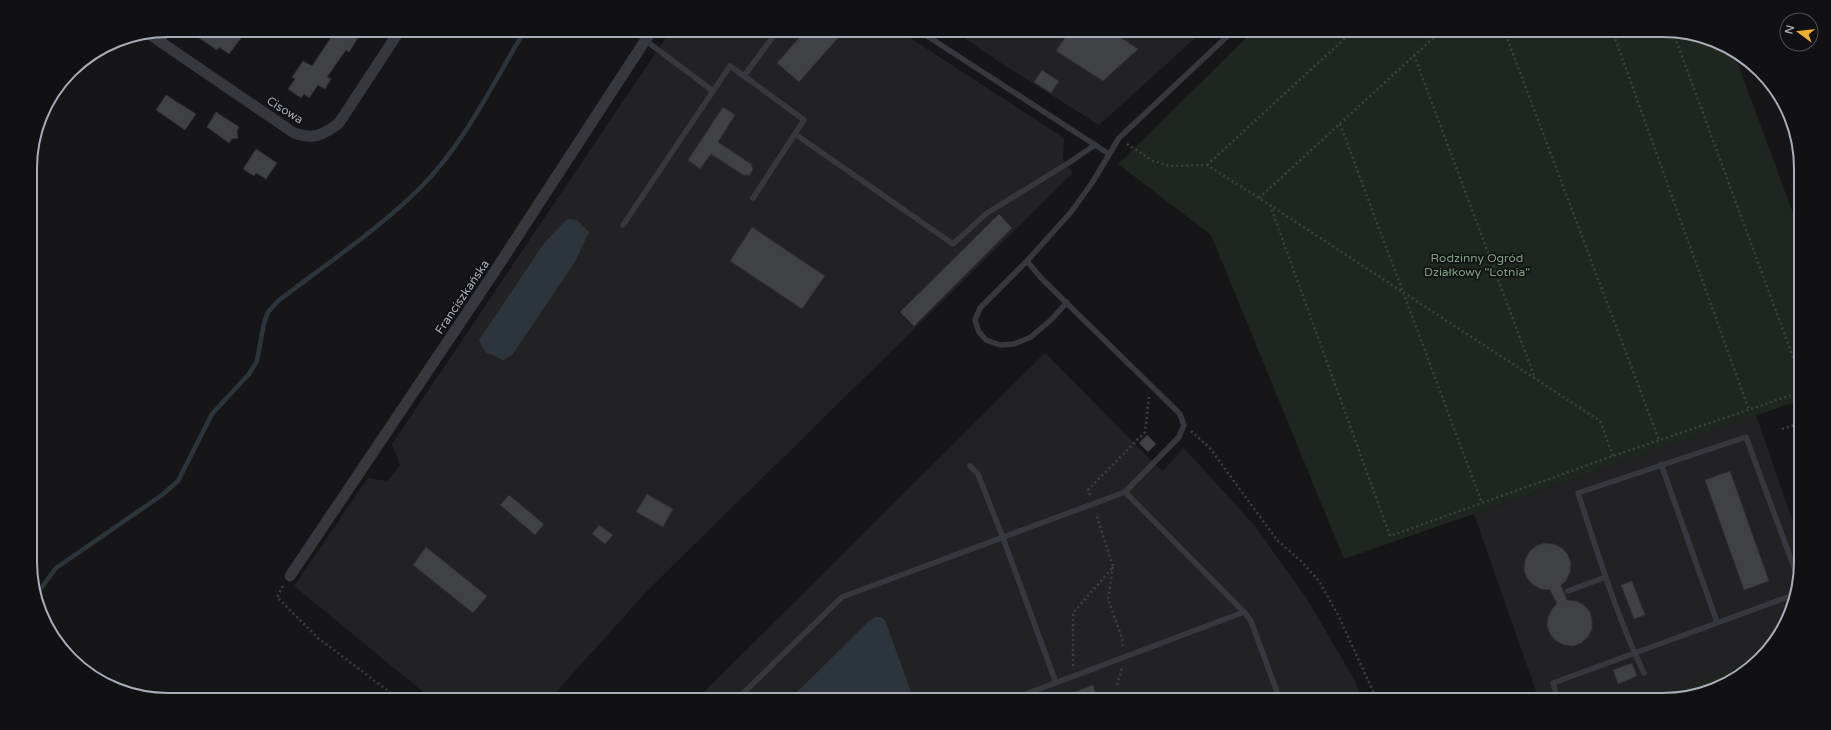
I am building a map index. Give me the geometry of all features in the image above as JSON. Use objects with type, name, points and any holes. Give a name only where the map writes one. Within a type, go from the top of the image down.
[{"type":"street","points":[[159,41],[161,37]]},
{"type":"street","name":"Cisowa","points":[[154,38],[294,133],[307,137],[325,133],[339,123],[395,37]]},
{"type":"street","name":"Franciszkańska","points":[[290,576],[491,277],[647,37]]},
{"type":"lane","points":[[744,76],[773,37]]},
{"type":"lane","points":[[929,37],[1109,154]]},
{"type":"lane","points":[[1068,302],[1052,320],[1031,337],[1014,344],[1000,346],[986,340],[979,332],[976,320],[980,308],[1027,261],[1071,212],[1092,183],[1119,138],[1227,37]]},
{"type":"lane","points":[[645,40],[713,91]]},
{"type":"lane","points":[[623,225],[730,66],[804,120],[752,198]]},
{"type":"lane","points":[[795,134],[954,244],[987,213],[1095,145]]},
{"type":"lane","points":[[743,693],[842,597],[1125,492],[1179,437],[1184,425],[1180,414],[1068,302],[1041,278],[1027,261]]},
{"type":"lane","points":[[1644,673],[1634,653],[1606,577],[1578,493],[1661,464],[1746,437],[1794,567]]},
{"type":"lane","points":[[1661,464],[1717,622]]},
{"type":"lane","points":[[970,466],[978,474],[1056,683]]},
{"type":"lane","points":[[1125,492],[1244,612],[1251,621],[1277,693]]},
{"type":"lane","points":[[1568,591],[1606,577]]},
{"type":"lane","points":[[1556,693],[1553,683],[1789,597]]},
{"type":"lane","points":[[1029,693],[1244,612]]},
{"type":"path","points":[[1207,165],[1346,37]]},
{"type":"path","points":[[1259,198],[1434,37]]},
{"type":"path","points":[[1507,37],[1659,440]]},
{"type":"path","points":[[1615,37],[1749,410]]},
{"type":"path","points":[[1674,38],[1794,360]]},
{"type":"path","points":[[1414,55],[1534,378]]},
{"type":"path","points":[[1340,124],[1482,503]]},
{"type":"path","points":[[1134,148],[1153,161],[1170,166],[1207,165],[1270,205],[1600,421],[1613,456]]},
{"type":"path","points":[[1270,205],[1390,536],[1613,456],[1794,394]]},
{"type":"path","points":[[1117,684],[1124,657],[1122,638],[1108,599],[1113,567],[1088,490],[1145,432],[1150,385]]},
{"type":"path","points":[[1184,425],[1209,447],[1277,540],[1302,562],[1319,581],[1338,615],[1374,693]]},
{"type":"path","points":[[1782,430],[1794,426]]},
{"type":"path","points":[[1073,676],[1073,612],[1113,567]]},
{"type":"path","points":[[290,576],[277,596],[318,638],[391,693]]},
{"type":"shaded area","points":[[666,37],[909,37],[1064,138],[1063,158],[1073,173],[648,590],[555,693],[424,693],[294,586],[368,478],[388,481],[400,465],[392,444]]},
{"type":"shaded area","points":[[963,37],[1196,37],[1099,125],[1001,63]]},
{"type":"shaded area","points":[[567,219],[577,220],[589,232],[575,262],[512,355],[503,360],[485,352],[479,340],[544,243]]},
{"type":"shaded area","points":[[1045,353],[1162,471],[1184,448],[1255,526],[1307,599],[1354,679],[1360,693],[703,693]]},
{"type":"shaded area","points":[[1756,415],[1794,525],[1794,570],[1787,604],[1767,642],[1756,655],[1743,666],[1668,693],[1537,693],[1474,514]]},
{"type":"shaded area","points":[[876,617],[881,617],[885,620],[911,693],[796,693],[870,620]]},
{"type":"green space","name":"Rodzinny Ogród Działkowy \"Lotnia\"","points":[[1247,37],[1663,37],[1697,41],[1736,59],[1794,216],[1794,402],[1344,559],[1211,235],[1118,164]]},
{"type":"green space","points":[[1743,666],[1705,686],[1668,693]]},
{"type":"building","points":[[242,37],[229,54],[219,47],[217,50],[199,38]]},
{"type":"building","points":[[331,37],[359,37],[349,52],[346,50],[327,77],[331,79],[325,89],[318,85],[309,98],[304,94],[301,98],[288,89],[295,79],[292,77],[303,61],[312,66]]},
{"type":"building","points":[[800,37],[839,37],[799,82],[777,63]]},
{"type":"building","points":[[1065,37],[1120,37],[1138,49],[1103,81],[1056,51]]},
{"type":"building","points":[[1042,70],[1059,81],[1051,93],[1034,82]]},
{"type":"building","points":[[166,95],[196,114],[185,130],[156,110]]},
{"type":"building","points":[[723,107],[735,115],[718,142],[751,164],[753,169],[750,175],[743,175],[711,154],[700,169],[688,160]]},
{"type":"building","points":[[216,112],[239,127],[237,131],[238,138],[232,139],[229,143],[207,127]]},
{"type":"building","points":[[256,149],[277,163],[266,179],[256,173],[254,176],[243,169]]},
{"type":"building","points":[[999,214],[1012,228],[914,326],[900,312]]},
{"type":"building","points":[[752,227],[825,276],[802,309],[730,261]]},
{"type":"building","points":[[1147,435],[1156,444],[1148,452],[1139,443]]},
{"type":"building","points":[[1730,471],[1769,581],[1744,590],[1705,480]]},
{"type":"building","points":[[647,494],[673,509],[663,527],[636,512]]},
{"type":"building","points":[[509,495],[544,524],[535,535],[500,505]]},
{"type":"building","points":[[599,525],[613,535],[605,544],[592,534]]},
{"type":"building","points":[[1544,543],[1554,544],[1562,548],[1568,555],[1571,563],[1570,572],[1566,581],[1561,585],[1567,600],[1576,601],[1584,605],[1590,612],[1592,629],[1588,637],[1581,643],[1573,646],[1564,645],[1556,641],[1550,634],[1547,626],[1548,617],[1552,609],[1557,604],[1550,590],[1541,589],[1533,585],[1527,578],[1524,570],[1525,560],[1529,552],[1536,546]]},
{"type":"building","points":[[426,547],[487,596],[473,613],[413,565]]},
{"type":"building","points":[[1632,581],[1645,615],[1634,619],[1621,585]]},
{"type":"building","points":[[1632,663],[1637,676],[1618,684],[1613,670]]},
{"type":"building","points":[[1093,685],[1096,693],[1072,693]]},
{"type":"waterway","points":[[40,589],[56,568],[162,495],[178,481],[212,414],[249,374],[257,361],[264,323],[268,312],[278,301],[387,218],[437,170],[478,112],[521,37]]}]
